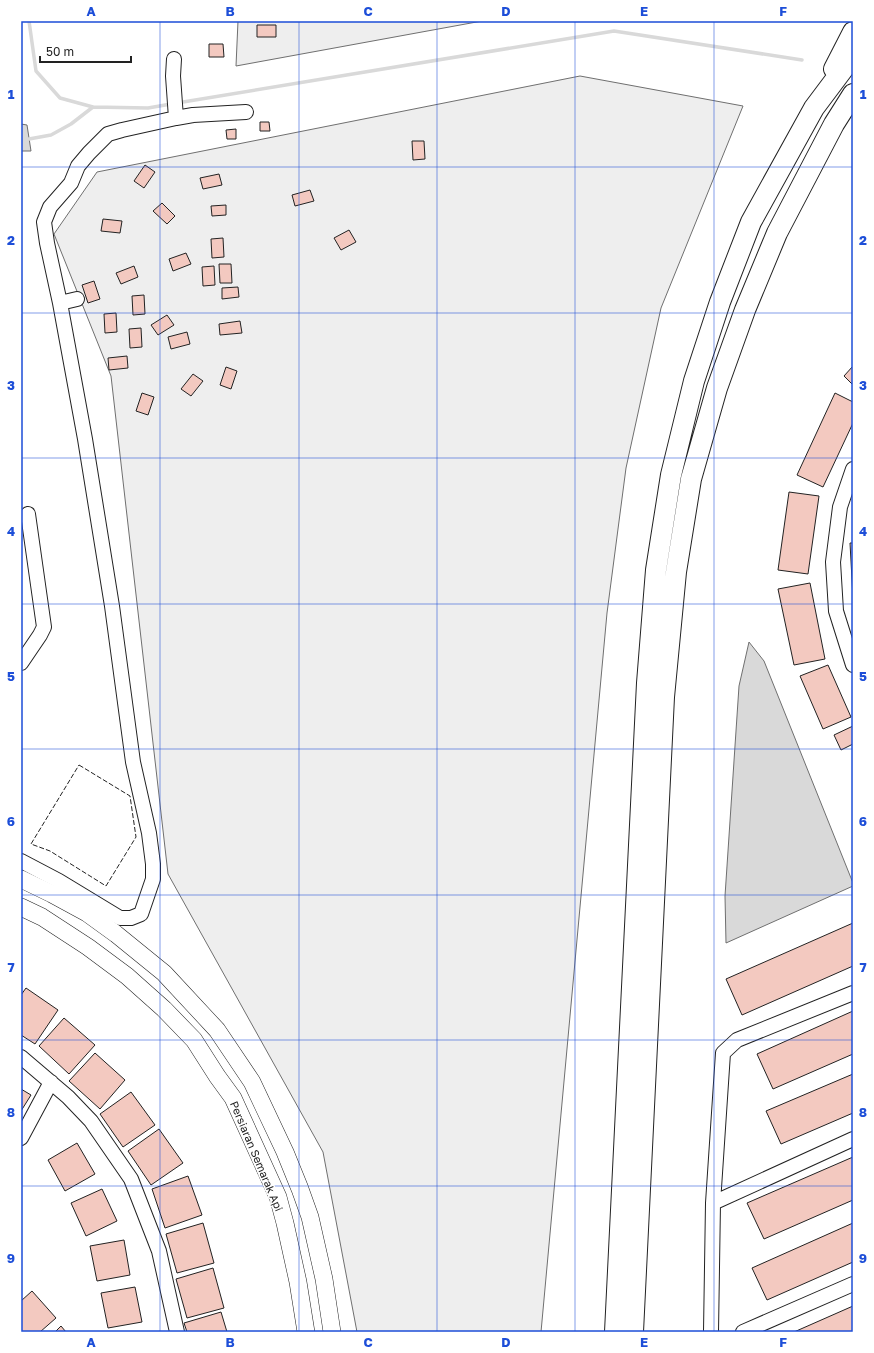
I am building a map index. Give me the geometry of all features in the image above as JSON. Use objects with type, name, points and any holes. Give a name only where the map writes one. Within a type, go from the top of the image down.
[{"type":"highway","points":[[615,1332],[647,683],[656,570],[671,475],[694,381],[720,302],[752,222],[814,108],[853,32]]},
{"type":"highway","points":[[814,108],[853,56]]},
{"type":"highway","points":[[633,1332],[664,698],[676,572],[690,487],[717,388],[745,310],[777,233],[834,124],[853,94]]},
{"type":"highway","points":[[834,124],[853,104]]},
{"type":"main road","points":[[21,879],[87,913],[116,934],[164,973],[217,1030],[252,1082],[285,1152],[300,1189],[312,1224],[324,1279],[332,1332]]},
{"type":"main road","name":"Persiaran Semarak Api","points":[[21,907],[42,917],[88,948],[127,976],[143,990],[194,1040],[217,1076],[234,1098],[278,1197],[285,1223],[306,1332]]},
{"type":"street","points":[[174,59],[172,76],[176,118]]},
{"type":"street","points":[[21,861],[59,881],[120,918],[132,918],[141,914],[153,879],[153,864],[148,832],[133,762],[109,591],[85,439],[44,222],[50,207],[71,184],[78,166],[108,134],[193,115],[246,112]]},
{"type":"street","points":[[60,303],[77,299]]},
{"type":"street","points":[[853,469],[840,508],[833,562],[836,611],[853,666]]},
{"type":"street","points":[[21,663],[44,627],[28,514]]},
{"type":"street","points":[[711,1332],[713,1203],[723,1052],[737,1040],[853,992]]},
{"type":"street","points":[[21,1057],[68,1097],[91,1121],[131,1179],[159,1251],[177,1332]]},
{"type":"street","points":[[21,1138],[51,1082]]},
{"type":"street","points":[[713,1203],[853,1139]]},
{"type":"street","points":[[743,1332],[853,1284]]},
{"type":"shaded area","points":[[238,21],[482,21],[236,66]]},
{"type":"shaded area","points":[[580,76],[743,106],[661,308],[626,468],[607,613],[541,1332],[357,1332],[323,1152],[168,874],[111,376],[54,234],[97,172]]},
{"type":"shaded area","points":[[21,124],[27,125],[31,151],[21,151]]},
{"type":"shaded area","points":[[749,642],[764,661],[853,886],[726,943],[725,896],[739,686]]},
{"type":"building","points":[[257,25],[276,25],[276,37],[257,37]]},
{"type":"building","points":[[209,44],[223,44],[224,57],[209,57]]},
{"type":"building","points":[[260,122],[269,122],[270,131],[260,131]]},
{"type":"building","points":[[236,129],[236,139],[227,139],[226,130]]},
{"type":"building","points":[[412,141],[424,141],[425,159],[413,160]]},
{"type":"building","points":[[145,165],[155,172],[144,188],[134,181]]},
{"type":"building","points":[[219,174],[222,185],[203,189],[200,178]]},
{"type":"building","points":[[310,190],[314,201],[295,206],[292,195]]},
{"type":"building","points":[[162,203],[175,216],[167,224],[153,211]]},
{"type":"building","points":[[226,205],[226,215],[212,216],[211,206]]},
{"type":"building","points":[[103,219],[122,221],[120,233],[101,231]]},
{"type":"building","points":[[349,230],[356,242],[341,250],[334,238]]},
{"type":"building","points":[[223,238],[224,257],[212,258],[211,239]]},
{"type":"building","points":[[186,253],[191,264],[173,271],[169,259]]},
{"type":"building","points":[[219,264],[231,264],[232,283],[220,283]]},
{"type":"building","points":[[134,266],[138,277],[121,284],[116,273]]},
{"type":"building","points":[[214,266],[215,285],[203,286],[202,267]]},
{"type":"building","points":[[94,281],[100,299],[88,303],[82,285]]},
{"type":"building","points":[[238,287],[239,297],[222,299],[222,288]]},
{"type":"building","points":[[144,295],[145,314],[133,315],[132,296]]},
{"type":"building","points":[[116,313],[117,332],[105,333],[104,314]]},
{"type":"building","points":[[167,315],[174,325],[158,335],[151,325]]},
{"type":"building","points":[[240,321],[242,333],[220,335],[219,324]]},
{"type":"building","points":[[141,328],[142,347],[130,348],[129,329]]},
{"type":"building","points":[[187,332],[190,344],[171,349],[168,337]]},
{"type":"building","points":[[127,356],[128,368],[109,370],[108,358]]},
{"type":"building","points":[[853,366],[853,385],[844,376]]},
{"type":"building","points":[[226,367],[237,371],[231,389],[220,385]]},
{"type":"building","points":[[193,374],[203,381],[191,396],[181,389]]},
{"type":"building","points":[[142,393],[154,397],[148,415],[136,411]]},
{"type":"building","points":[[835,393],[853,402],[853,423],[823,487],[797,475]]},
{"type":"building","points":[[789,492],[819,496],[808,574],[778,570]]},
{"type":"building","points":[[850,543],[853,543],[853,598]]},
{"type":"building","points":[[810,583],[825,659],[794,665],[778,589]]},
{"type":"building","points":[[828,665],[851,717],[823,729],[800,676]]},
{"type":"building","points":[[853,726],[853,744],[841,750],[834,735]]},
{"type":"building","points":[[853,923],[853,966],[742,1015],[726,979]]},
{"type":"building","points":[[26,988],[58,1010],[35,1044],[21,1035],[21,995]]},
{"type":"building","points":[[853,1011],[853,1054],[773,1089],[757,1054]]},
{"type":"building","points":[[64,1018],[95,1045],[69,1074],[39,1046]]},
{"type":"building","points":[[95,1053],[125,1080],[100,1109],[69,1081]]},
{"type":"building","points":[[853,1074],[853,1113],[781,1144],[766,1111]]},
{"type":"building","points":[[21,1089],[31,1095],[21,1111]]},
{"type":"building","points":[[131,1092],[155,1125],[123,1147],[100,1114]]},
{"type":"building","points":[[159,1129],[183,1163],[151,1185],[128,1151]]},
{"type":"building","points":[[77,1143],[95,1174],[65,1191],[48,1160]]},
{"type":"building","points":[[853,1157],[853,1200],[764,1239],[747,1203]]},
{"type":"building","points":[[188,1176],[202,1215],[165,1228],[152,1189]]},
{"type":"building","points":[[102,1189],[117,1221],[86,1236],[71,1203]]},
{"type":"building","points":[[203,1223],[214,1263],[177,1273],[166,1234]]},
{"type":"building","points":[[853,1223],[853,1262],[767,1300],[752,1268]]},
{"type":"building","points":[[124,1240],[130,1275],[97,1281],[90,1246]]},
{"type":"building","points":[[213,1268],[224,1308],[187,1318],[176,1279]]},
{"type":"building","points":[[135,1287],[142,1322],[108,1328],[101,1293]]},
{"type":"building","points":[[32,1291],[56,1318],[40,1332],[23,1332],[21,1330],[21,1301]]},
{"type":"building","points":[[853,1306],[853,1332],[794,1332]]},
{"type":"building","points":[[221,1312],[227,1332],[187,1332],[184,1323]]},
{"type":"building","points":[[61,1326],[66,1332],[55,1332]]},
{"type":"waterway","points":[[29,21],[36,71],[60,98],[93,107]]},
{"type":"waterway","points":[[177,103],[614,31],[802,60]]},
{"type":"waterway","points":[[29,139],[51,135],[71,124],[93,107],[148,108],[171,104]]},
{"type":"fence","points":[[79,765],[130,796],[136,837],[106,886],[50,851],[31,844],[79,765]]}]
